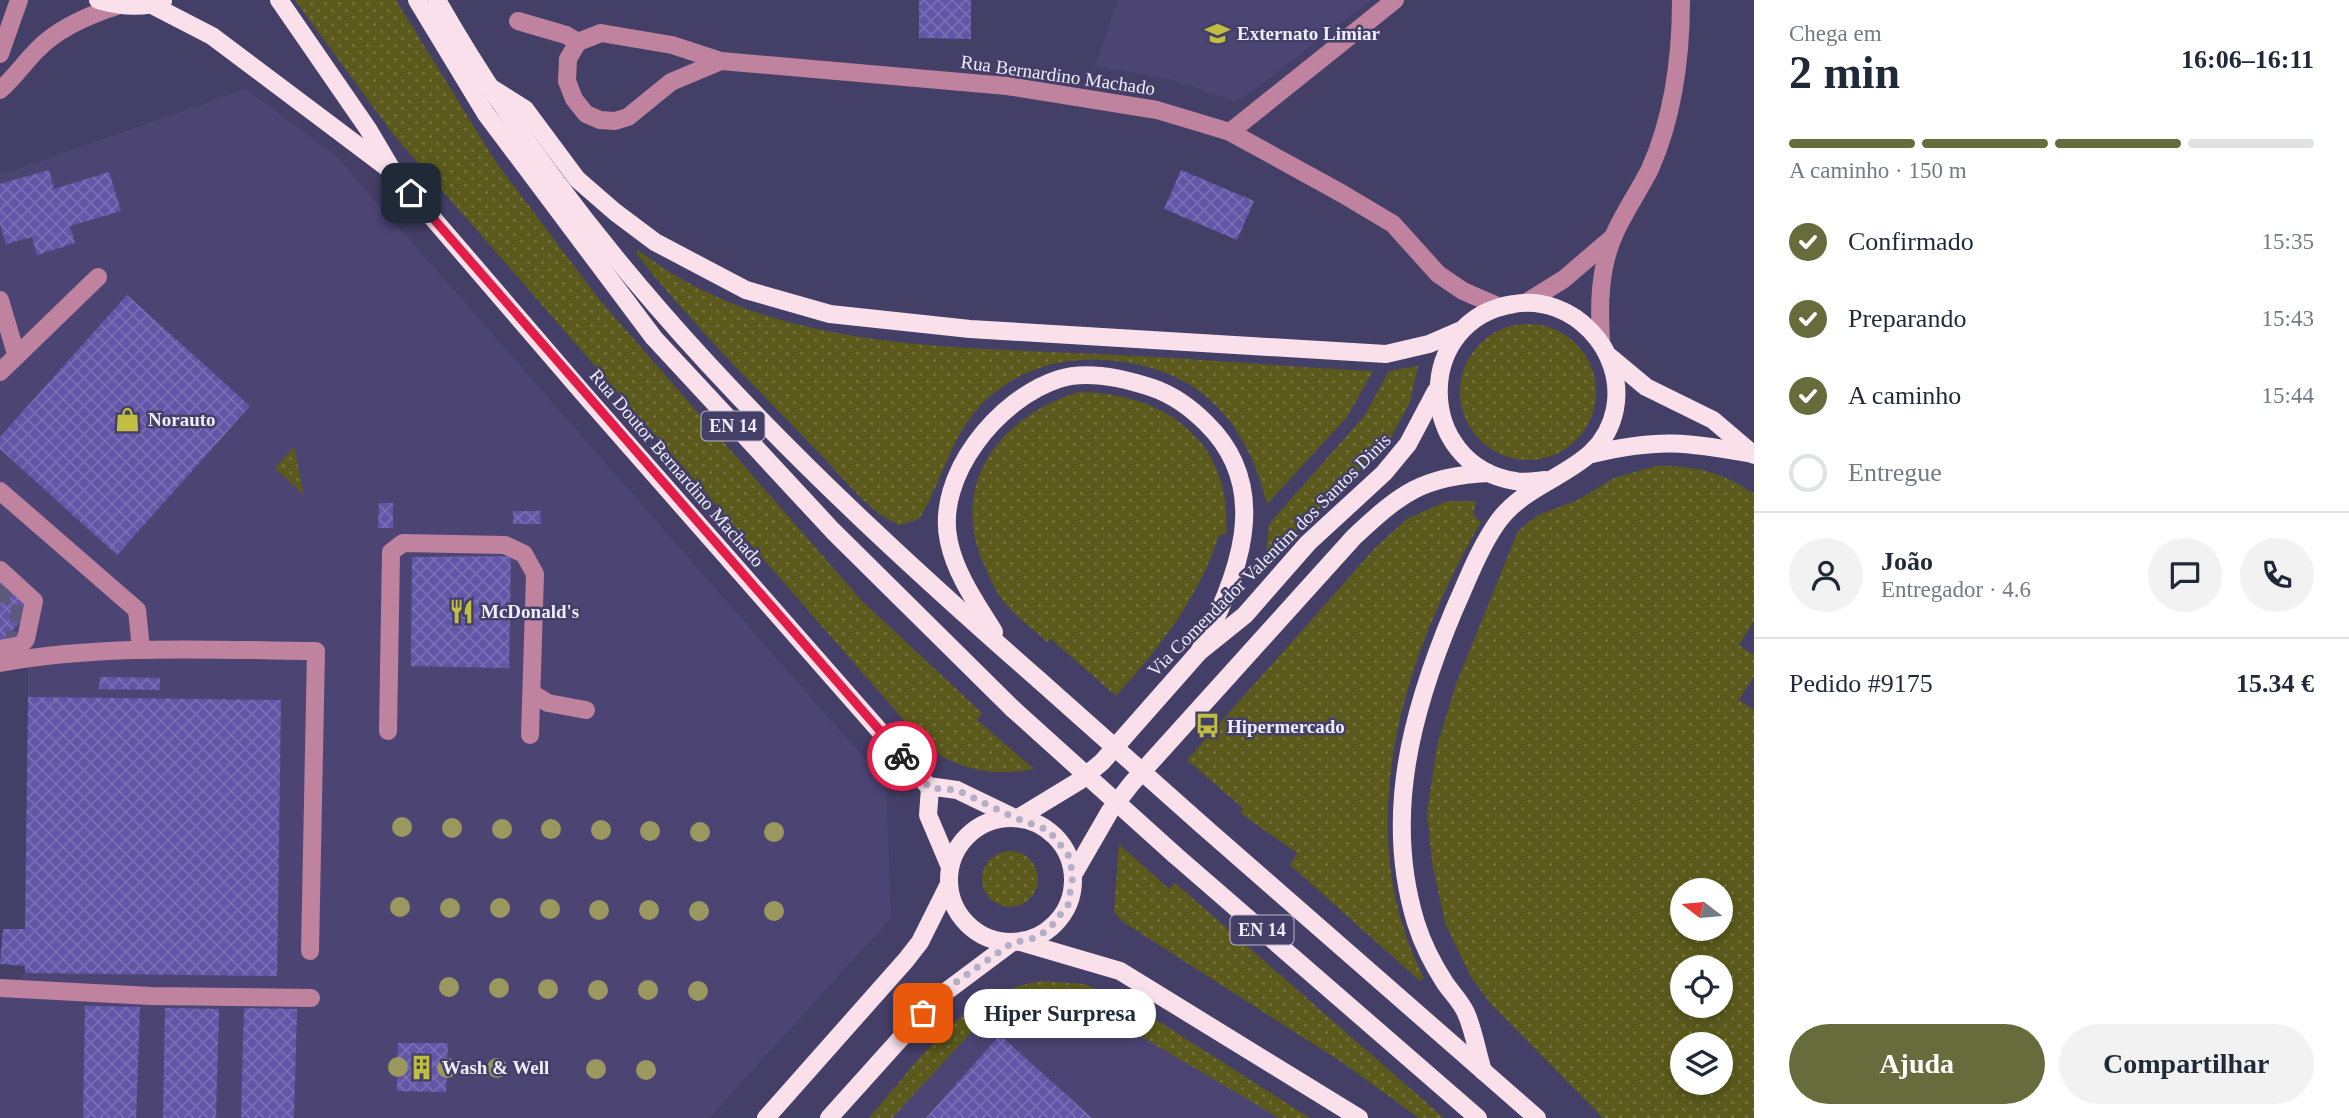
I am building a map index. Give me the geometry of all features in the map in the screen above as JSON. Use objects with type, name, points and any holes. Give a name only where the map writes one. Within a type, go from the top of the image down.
[{"type":"main road","name":"Rua Doutor Bernardino Machado","points":[[97,0],[117,6],[159,3],[212,37],[394,173]]},
{"type":"main road","name":"Rua Doutor Bernardino Machado","points":[[279,0],[368,129],[394,173],[592,404],[930,788]]},
{"type":"main road","name":"EN 14","points":[[417,0],[486,114],[654,338],[833,531],[1013,709],[1175,855],[1478,1118]]},
{"type":"main road","name":"EN 14","points":[[437,0],[490,87],[570,201],[646,298],[745,405],[851,511],[1004,650],[1536,1118]]},
{"type":"main road","points":[[490,87],[525,108],[577,179],[655,242],[746,290],[830,314],[970,329],[1386,354],[1429,344],[1463,329],[1480,316],[1500,307],[1527,302],[1555,307],[1581,320],[1605,349],[1646,387],[1713,420],[1753,455]]},
{"type":"main road","points":[[1463,329],[1450,346],[1437,387],[1439,409],[1455,447],[1488,473]]},
{"type":"main road","points":[[1483,1071],[1465,1011],[1443,980],[1417,924],[1404,865],[1401,816],[1405,764],[1430,670],[1473,567],[1497,522],[1520,498],[1545,481],[1571,471],[1592,454],[1607,433],[1615,408],[1616,382],[1605,349]]},
{"type":"main road","points":[[1004,650],[957,568],[948,540],[950,499],[962,461],[994,420],[1031,392],[1061,378],[1097,377],[1133,382],[1164,392],[1192,410],[1223,440],[1244,483],[1242,543],[1236,569],[1221,609],[1199,652]]},
{"type":"main road","name":"Via Comendador Valentim dos Santos Dinis","points":[[1016,818],[1079,781],[1102,762],[1199,652],[1245,615],[1308,543],[1384,473],[1409,444],[1437,387]]},
{"type":"main road","points":[[1592,454],[1640,444],[1671,442],[1753,455]]},
{"type":"main road","points":[[829,1118],[936,999],[1016,943],[1049,929],[1060,919],[1068,905],[1073,875],[1111,811],[1132,783],[1354,537],[1382,511],[1420,484],[1460,474],[1488,473],[1516,482],[1545,481]]},
{"type":"main road","points":[[950,867],[928,815],[930,788],[957,790],[1016,818],[1039,824],[1056,836],[1068,854],[1073,875]]},
{"type":"main road","points":[[766,1118],[920,942],[948,886],[950,867],[960,844],[978,827],[1016,818]]},
{"type":"main road","points":[[948,886],[957,911],[974,931],[986,938],[1016,943],[1120,971],[1359,1118]]},
{"type":"street","points":[[0,54],[19,0]]},
{"type":"street","points":[[1230,132],[1395,0]]},
{"type":"street","points":[[1605,349],[1601,283],[1613,237],[1650,168],[1669,115],[1679,60],[1681,0]]},
{"type":"street","points":[[0,90],[39,48],[57,33],[93,14],[117,6]]},
{"type":"street","points":[[518,21],[566,35],[578,42]]},
{"type":"street","name":"Rua Bernardino Machado","points":[[722,61],[671,82],[628,117],[615,121],[600,120],[586,114],[574,99],[567,81],[568,59],[578,42],[601,33],[672,45],[722,61],[1033,89],[1157,110],[1230,132],[1393,224],[1438,274],[1463,291],[1500,307]]},
{"type":"street","points":[[1527,302],[1564,279],[1613,237]]},
{"type":"street","points":[[0,372],[98,277]]},
{"type":"street","points":[[0,300],[16,354]]},
{"type":"street","points":[[0,491],[137,610],[141,649]]},
{"type":"street","points":[[388,731],[388,571],[391,552],[403,543],[505,545],[524,554],[535,574],[530,735]]},
{"type":"street","points":[[0,570],[34,601],[26,639],[21,645],[0,649]]},
{"type":"street","points":[[0,663],[59,652],[141,649],[316,651],[310,951]]},
{"type":"street","points":[[533,694],[548,703],[586,710]]},
{"type":"street","points":[[0,988],[151,996],[311,998]]},
{"type":"shaded area","points":[[295,0],[396,0],[495,161],[598,298],[862,601],[982,713],[977,720],[1034,769],[1003,772],[974,769],[947,759],[922,741],[393,134]]},
{"type":"shaded area","name":"Externato Limiar","points":[[1118,0],[1371,0],[1242,99],[1233,101],[1172,80],[1095,66]]},
{"type":"shaded area","points":[[246,89],[336,156],[886,783],[891,918],[709,1118],[0,1118],[0,995],[25,973],[28,672],[20,655],[0,659],[0,175]]},
{"type":"shaded area","points":[[638,250],[690,284],[747,309],[806,327],[868,338],[931,345],[1373,371],[1347,417],[1267,504],[1258,473],[1231,422],[1212,402],[1191,386],[1166,373],[1138,364],[1090,360],[1042,367],[1013,380],[987,399],[975,412],[956,441],[919,519],[899,525],[877,512],[857,494],[725,356],[657,280],[636,253]]},
{"type":"shaded area","points":[[1528,324],[1554,329],[1576,344],[1591,366],[1596,392],[1591,418],[1576,440],[1554,455],[1528,460],[1502,455],[1480,440],[1465,418],[1460,392],[1465,366],[1480,344],[1502,329]]},
{"type":"shaded area","points":[[1418,366],[1410,402],[1387,445],[1302,525],[1265,565],[1269,524],[1365,415],[1389,371]]},
{"type":"shaded area","points":[[1079,392],[1110,395],[1139,402],[1165,413],[1187,428],[1205,448],[1218,473],[1225,501],[1226,534],[1219,535],[1201,580],[1162,641],[1116,696],[1051,639],[1047,642],[1009,607],[992,582],[975,539],[972,510],[977,483],[988,459],[1004,437],[1025,418],[1050,403]]},
{"type":"shaded area","points":[[294,447],[304,495],[275,468]]},
{"type":"shaded area","points":[[1656,466],[1708,471],[1731,480],[1754,494],[1754,621],[1739,645],[1754,655],[1754,676],[1739,700],[1754,710],[1754,1118],[1603,1118],[1489,1002],[1471,977],[1445,923],[1432,861],[1427,813],[1437,746],[1456,684],[1518,531],[1538,515],[1578,500],[1614,478]]},
{"type":"shaded area","points":[[1447,501],[1476,501],[1473,515],[1481,522],[1428,629],[1409,687],[1395,745],[1388,804],[1390,863],[1401,921],[1424,978],[1420,981],[1290,865],[1297,853],[1240,813],[1244,809],[1187,760],[1375,548],[1407,519]]},
{"type":"shaded area","points":[[1119,844],[1169,889],[1175,883],[1444,1118],[1419,1118],[1340,1061],[1123,922],[1114,912]]},
{"type":"shaded area","points":[[1004,851],[1016,851],[1030,859],[1038,873],[1036,890],[1030,899],[1016,907],[1004,907],[987,895],[982,885],[982,873],[994,856]]},
{"type":"shaded area","points":[[1042,981],[1084,984],[1128,1002],[1310,1118],[869,1118],[962,1014],[1000,992]]},
{"type":"shaded area","points":[[1042,981],[1084,984],[1128,1002],[1310,1118],[1279,1118],[1093,1008],[1042,1001],[1006,1004],[993,1009],[892,1118],[869,1118],[925,1052],[965,1014],[988,999],[1013,988]]},
{"type":"building","points":[[919,0],[971,0],[971,39],[919,38]]},
{"type":"building","points":[[49,170],[54,189],[109,172],[121,211],[70,226],[75,243],[37,255],[32,237],[6,244],[0,224],[0,184]]},
{"type":"building","points":[[1181,170],[1254,201],[1237,240],[1164,209]]},
{"type":"building","name":"Norauto","points":[[127,295],[250,406],[117,555],[0,449],[0,437]]},
{"type":"building","points":[[379,503],[393,503],[393,528],[378,528]]},
{"type":"building","points":[[513,511],[540,511],[541,524],[513,524]]},
{"type":"building","name":"McDonald's","points":[[511,556],[509,668],[411,666],[412,557]]},
{"type":"building","points":[[0,573],[36,605],[0,644]]},
{"type":"building","points":[[100,677],[160,678],[160,690],[99,689]]},
{"type":"building","points":[[28,697],[281,700],[277,976],[25,973],[25,966],[0,964],[3,929],[25,929]]},
{"type":"building","points":[[85,1006],[140,1007],[136,1118],[83,1118]]},
{"type":"building","points":[[165,1008],[219,1009],[216,1118],[163,1118]]},
{"type":"building","points":[[244,1008],[297,1009],[294,1118],[241,1118]]},
{"type":"building","points":[[1000,1035],[1092,1118],[926,1118]]},
{"type":"building","name":"Wash & Well","points":[[398,1043],[448,1043],[446,1092],[397,1091]]},
{"type":"tunnel","points":[[0,603],[6,576]]},
{"type":"tunnel","points":[[8,647],[14,641],[24,592]]},
{"type":"way so far","points":[[902,756],[930,788],[957,790],[1013,817],[1029,820],[1048,830],[1056,836],[1068,854],[1073,875],[1068,905],[1060,919],[1035,938],[1012,943],[949,987],[923,1013]]},
{"type":"place","name":"Externato Limiar","points":[[1217,33]]},
{"type":"place","name":"Norauto","points":[[128,419]]},
{"type":"place","name":"McDonald's","points":[[461,611]]},
{"type":"place","name":"Hipermercado","points":[[1207,726]]},
{"type":"place","name":"Hiper Surpresa","points":[[923,1013]]},
{"type":"place","name":"Wash & Well","points":[[422,1067]]},
{"type":"route","points":[[411,193],[902,756]]}]
